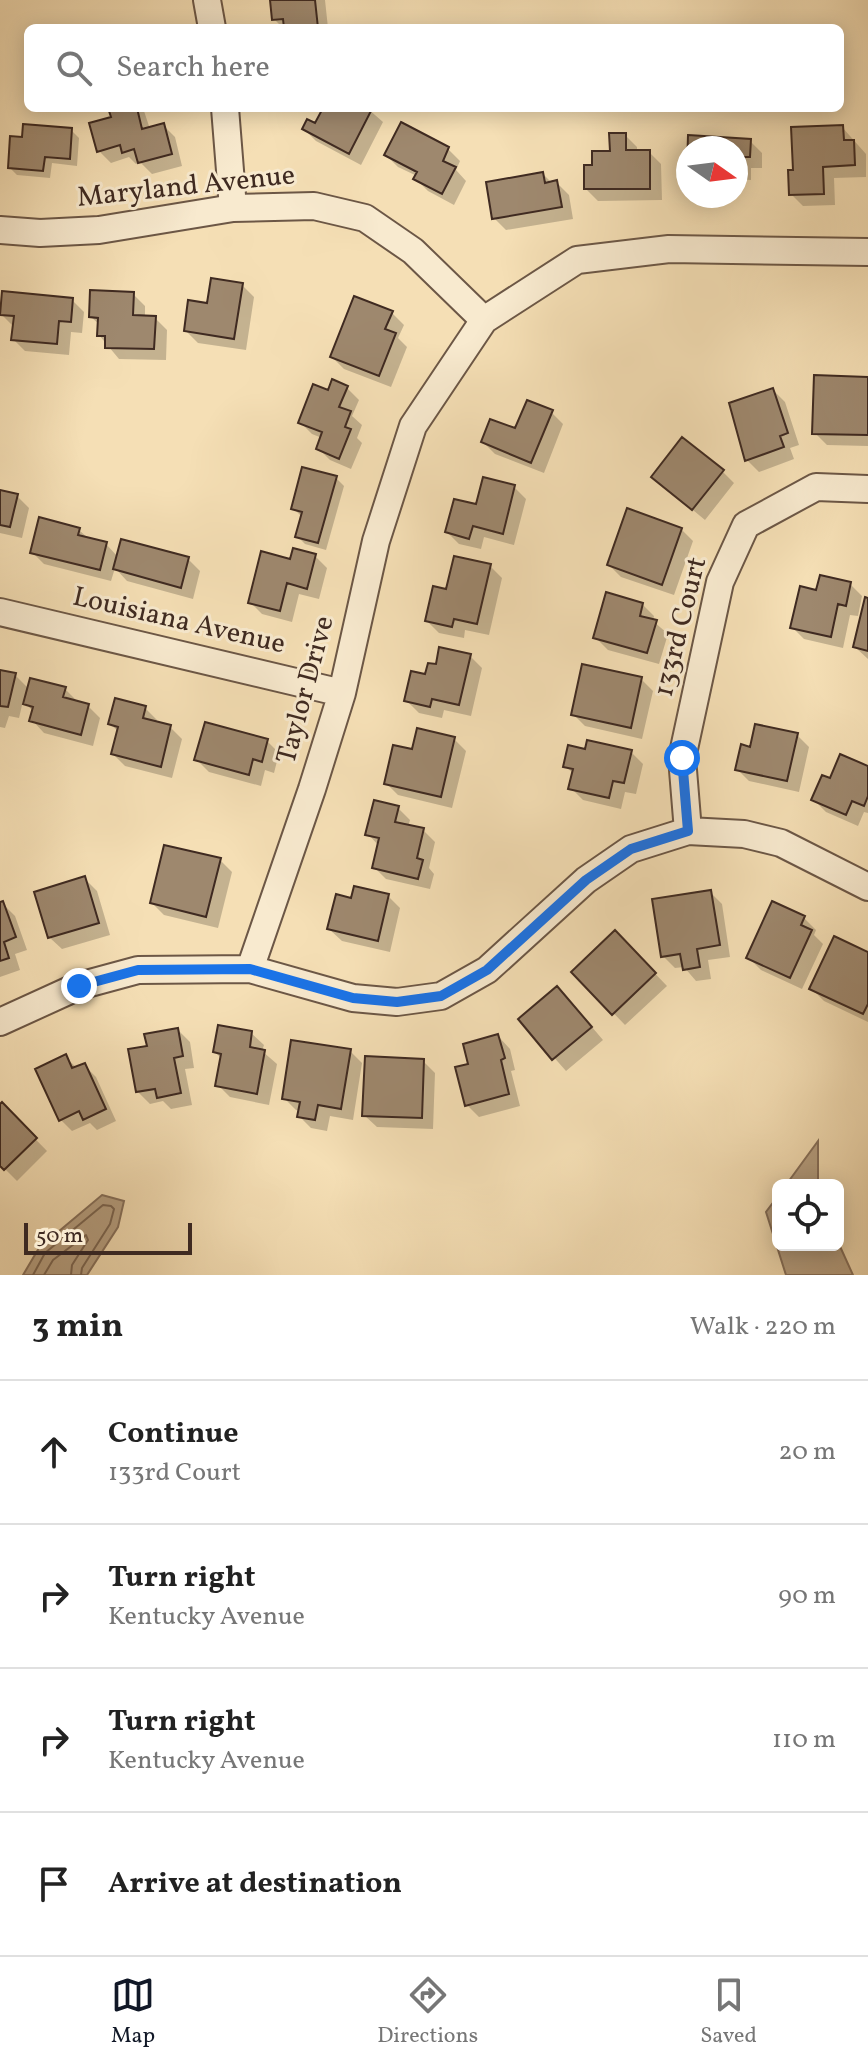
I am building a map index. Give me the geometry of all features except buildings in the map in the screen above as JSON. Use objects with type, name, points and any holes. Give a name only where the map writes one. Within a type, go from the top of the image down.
[{"type":"street","points":[[207,0],[211,24]]},
{"type":"street","points":[[225,112],[233,208]]},
{"type":"street","name":"Maryland Avenue","points":[[0,230],[40,233],[99,230],[233,208],[314,206],[365,218],[413,251],[484,320]]},
{"type":"street","name":"Taylor Drive","points":[[250,969],[342,693],[376,541],[413,426],[484,320],[577,260],[669,249],[868,252]]},
{"type":"street","name":"133rd Court","points":[[688,831],[682,758],[720,582],[746,525],[816,487],[868,489]]},
{"type":"street","name":"Louisiana Avenue","points":[[0,612],[342,693]]},
{"type":"street","points":[[0,1022],[79,986],[138,970],[250,969],[353,998],[397,1002],[441,996],[487,970],[586,880],[631,849],[688,831],[744,834],[781,843],[868,887]]},
{"type":"water","points":[[818,1141],[818,1179],[790,1179]]},
{"type":"water","points":[[102,1195],[124,1201],[118,1227],[87,1275],[23,1275],[39,1248]]},
{"type":"water","points":[[772,1204],[772,1231],[766,1212]]},
{"type":"water","points":[[778,1251],[842,1251],[853,1275],[786,1275]]},
{"type":"route","points":[[79,986],[138,970],[250,969],[353,998],[397,1002],[441,996],[487,970],[586,880],[631,849],[688,831],[682,758]]}]
